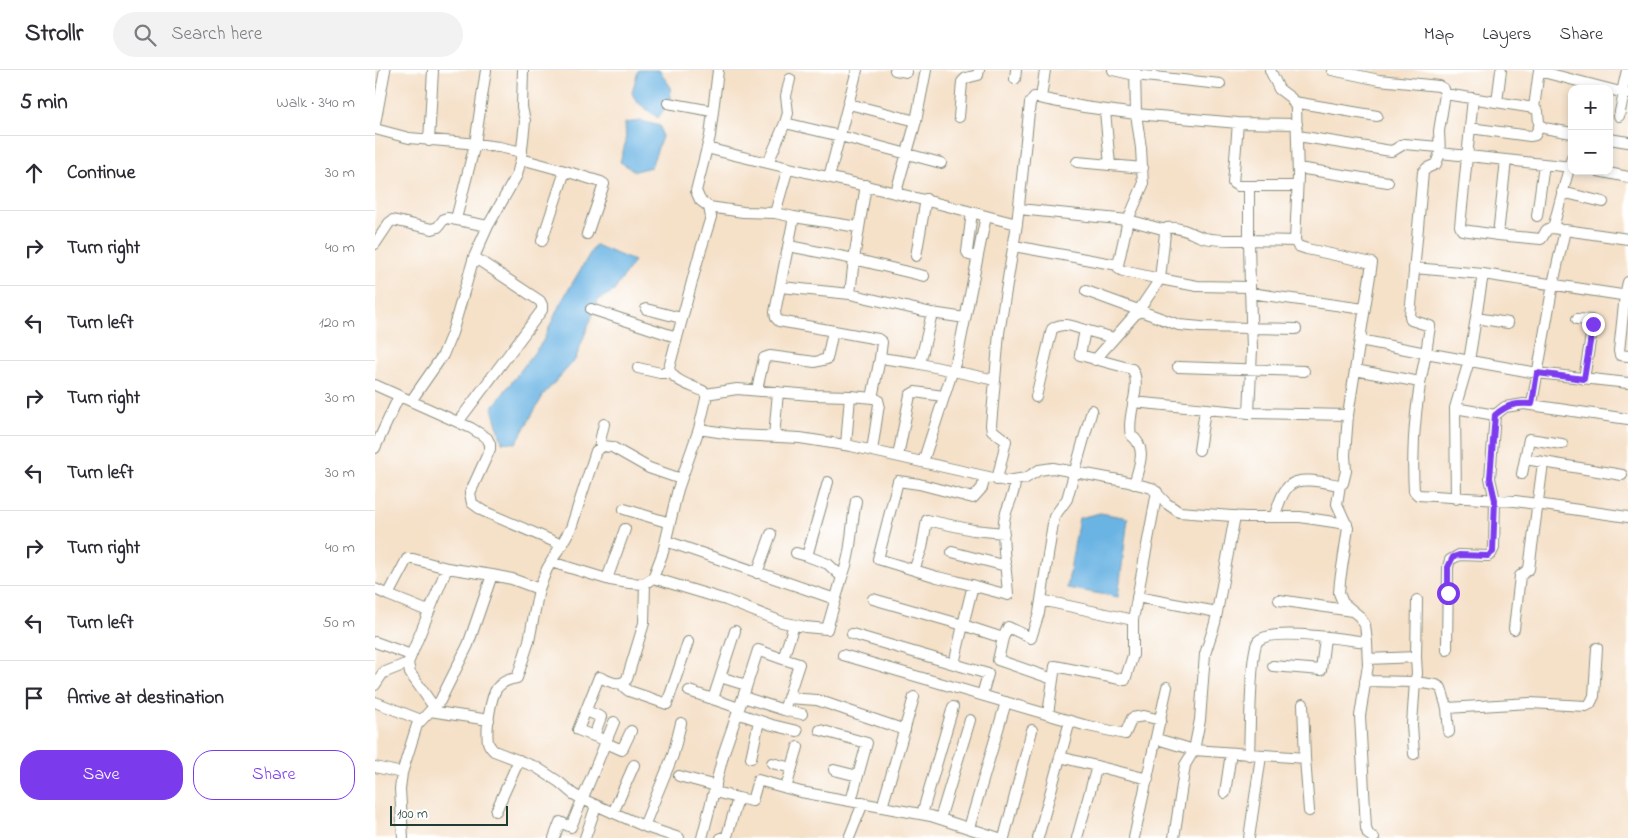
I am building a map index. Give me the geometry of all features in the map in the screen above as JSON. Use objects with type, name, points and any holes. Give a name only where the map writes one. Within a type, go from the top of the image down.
[{"type":"street","points":[[375,124],[377,93],[385,70]]},
{"type":"street","points":[[429,141],[433,70]]},
{"type":"street","points":[[456,219],[475,144],[487,70]]},
{"type":"street","points":[[411,401],[443,354],[452,334],[474,257],[488,226],[517,175],[525,121],[522,107],[523,70]]},
{"type":"street","points":[[717,70],[707,148],[696,191],[700,200],[709,207],[743,212],[775,213],[858,227]]},
{"type":"street","points":[[829,177],[857,70]]},
{"type":"street","points":[[895,70],[907,72]]},
{"type":"street","points":[[896,192],[908,154],[926,70]]},
{"type":"street","points":[[959,117],[963,79],[977,75],[979,70]]},
{"type":"street","points":[[1041,98],[1045,70]]},
{"type":"street","points":[[1113,70],[1220,84]]},
{"type":"street","points":[[1270,70],[1279,89],[1294,102],[1296,107],[1298,168],[1295,241],[1298,246],[1307,250],[1372,263],[1347,415],[1346,471],[1343,483],[1340,485],[1337,504],[1347,524],[1339,593],[1343,604],[1359,616],[1365,625],[1367,642],[1368,659],[1360,716],[1362,779],[1366,828],[1368,834],[1374,838]]},
{"type":"street","points":[[1332,70],[1386,75],[1439,86],[1444,89],[1445,94],[1436,164],[1423,172],[1410,316],[1411,320],[1430,326],[1427,353],[1419,382],[1413,440],[1414,490],[1418,496],[1536,504],[1628,517]]},
{"type":"street","points":[[1497,102],[1501,70]]},
{"type":"street","points":[[1534,108],[1539,70],[1625,93]]},
{"type":"street","points":[[1619,116],[1625,93],[1627,70]]},
{"type":"street","points":[[1135,72],[1136,114],[1143,168],[1143,185],[1128,220],[1118,264],[1119,269],[1197,286],[1250,290],[1364,310]]},
{"type":"street","points":[[768,164],[788,114],[786,96],[790,79]]},
{"type":"street","points":[[1445,94],[1534,108],[1538,111],[1540,126],[1535,135],[1530,136],[1470,128]]},
{"type":"street","points":[[997,480],[1007,441],[992,430],[991,425],[999,333],[1019,209],[1029,103],[1034,97],[1105,111],[1239,123],[1297,124]]},
{"type":"street","points":[[1473,98],[1460,226],[1462,230],[1541,239],[1544,236],[1545,230],[1553,228],[1628,239]]},
{"type":"street","points":[[1294,102],[1377,116]]},
{"type":"street","points":[[668,103],[712,111]]},
{"type":"street","points":[[849,104],[916,121]]},
{"type":"street","points":[[1105,111],[1109,165]]},
{"type":"street","points":[[1239,123],[1233,183],[1238,186],[1297,186]]},
{"type":"street","points":[[785,124],[840,136],[941,163]]},
{"type":"street","points":[[1540,126],[1568,132]]},
{"type":"street","points":[[375,129],[409,138],[475,144],[521,156],[601,182],[604,184],[587,234]]},
{"type":"street","points":[[1298,136],[1391,151],[1404,144],[1467,156],[1544,164],[1568,164]]},
{"type":"street","points":[[1613,140],[1628,142]]},
{"type":"street","points":[[707,148],[768,164],[926,199],[1017,224]]},
{"type":"street","points":[[1497,235],[1506,160]]},
{"type":"street","points":[[1077,162],[1143,168]]},
{"type":"street","points":[[1537,216],[1544,164]]},
{"type":"street","points":[[775,213],[788,168]]},
{"type":"street","points":[[1298,168],[1388,182]]},
{"type":"street","points":[[542,241],[565,171]]},
{"type":"street","points":[[1553,228],[1568,173]]},
{"type":"street","points":[[1613,174],[1628,177]]},
{"type":"street","points":[[850,294],[858,227],[866,185]]},
{"type":"street","points":[[1249,186],[1251,328],[1249,413]]},
{"type":"street","points":[[1562,192],[1603,202]]},
{"type":"street","points":[[916,256],[926,199]]},
{"type":"street","points":[[670,373],[670,361],[676,337],[711,217],[709,207]]},
{"type":"street","points":[[1019,209],[1128,220],[1166,230],[1171,227],[1185,230],[1204,238],[1295,241]]},
{"type":"street","points":[[972,212],[967,252],[969,255],[977,257]]},
{"type":"street","points":[[923,462],[952,372],[986,216]]},
{"type":"street","points":[[794,217],[775,312],[776,318],[779,321],[878,339],[882,342],[872,398]]},
{"type":"street","points":[[375,244],[393,220],[432,229],[438,227],[444,219],[456,219],[488,226]]},
{"type":"street","points":[[1095,360],[1139,310],[1160,279],[1166,230]]},
{"type":"street","points":[[1532,404],[1553,284],[1565,230]]},
{"type":"street","points":[[789,246],[924,276]]},
{"type":"street","points":[[1014,246],[1118,264]]},
{"type":"street","points":[[458,422],[542,310],[540,301],[474,257]]},
{"type":"street","points":[[1414,268],[1483,274],[1595,292],[1626,295]]},
{"type":"street","points":[[1456,499],[1455,408],[1469,361],[1483,274]]},
{"type":"street","points":[[1628,282],[1619,351],[1620,355],[1628,356]]},
{"type":"street","points":[[781,287],[850,294],[933,313],[965,318]]},
{"type":"street","points":[[1087,291],[1179,325],[1296,329]]},
{"type":"street","points":[[591,309],[676,337]]},
{"type":"street","points":[[646,310],[681,318]]},
{"type":"street","points":[[919,364],[933,313]]},
{"type":"street","points":[[1476,318],[1508,323]]},
{"type":"street","points":[[1577,319],[1591,320],[1593,322],[1584,379]]},
{"type":"street","points":[[1036,397],[1053,328],[1057,325],[1066,324],[1114,338]]},
{"type":"street","points":[[1085,330],[1080,355],[1132,369],[1136,379],[1129,427],[1131,435],[1138,440],[1141,448],[1141,457],[1134,484]]},
{"type":"street","points":[[757,390],[765,358],[770,356],[815,362],[822,361],[827,359],[830,353],[833,331]]},
{"type":"street","points":[[1360,340],[1537,373],[1628,383]]},
{"type":"street","points":[[880,358],[995,380]]},
{"type":"street","points":[[638,368],[660,373],[670,373],[706,394],[737,389],[850,396],[878,400],[872,451]]},
{"type":"street","points":[[1178,368],[1304,371]]},
{"type":"street","points":[[1355,370],[1419,382]]},
{"type":"street","points":[[375,385],[458,422],[487,438],[491,449],[470,493],[472,503],[483,511],[562,545]]},
{"type":"street","points":[[774,437],[778,392]]},
{"type":"street","points":[[898,456],[910,395],[915,392],[943,396]]},
{"type":"street","points":[[623,684],[627,679],[644,623],[649,580],[661,559],[681,480],[699,430],[706,394]]},
{"type":"street","points":[[375,448],[378,433],[399,396]]},
{"type":"street","points":[[846,445],[850,396]]},
{"type":"street","points":[[1133,402],[1249,413],[1347,415]]},
{"type":"street","points":[[1447,650],[1448,567],[1450,560],[1459,555],[1480,557],[1491,554],[1494,548],[1495,500],[1490,478],[1495,415],[1505,407],[1532,404],[1628,419]]},
{"type":"street","points":[[1455,408],[1495,415]]},
{"type":"street","points":[[1053,679],[998,660],[1003,638],[1008,627],[1031,638],[1039,613],[1054,517],[1067,499],[1092,410]]},
{"type":"street","points":[[1199,450],[1205,410]]},
{"type":"street","points":[[601,447],[600,441],[604,424]]},
{"type":"street","points":[[699,430],[738,435],[801,438],[846,445],[1006,481],[1026,478],[1039,470],[1053,468],[1152,488],[1166,503],[1179,512],[1235,516],[1300,517],[1347,524]]},
{"type":"street","points":[[1522,474],[1528,440],[1530,438],[1562,444]]},
{"type":"street","points":[[679,838],[644,826],[583,800],[556,779],[519,760],[495,751],[490,747],[488,741],[489,720],[495,691],[503,683],[517,678],[529,641],[539,589],[551,562],[571,528],[595,454],[601,447],[612,447],[649,468],[681,480]]},
{"type":"street","points":[[1525,459],[1622,475]]},
{"type":"street","points":[[1514,629],[1520,576],[1529,569],[1536,504],[1543,463]]},
{"type":"street","points":[[985,477],[982,488],[973,498],[919,484],[898,481],[878,559],[937,577],[1008,595],[1004,533],[1006,513],[1015,490],[1015,480]]},
{"type":"street","points":[[1274,517],[1285,491],[1290,485],[1308,481],[1340,485]]},
{"type":"street","points":[[807,556],[828,482]]},
{"type":"street","points":[[1048,714],[1055,666],[1125,680],[1133,655],[1133,620],[1157,492]]},
{"type":"street","points":[[551,562],[607,579],[634,584],[649,580],[726,600],[769,619],[794,625],[827,629],[848,557],[852,520],[857,501]]},
{"type":"street","points":[[624,508],[670,524]]},
{"type":"street","points":[[1174,838],[1185,765],[1194,750],[1200,720],[1205,654],[1217,612],[1235,516]]},
{"type":"street","points":[[914,570],[922,548],[927,520],[973,530],[1004,533]]},
{"type":"street","points":[[607,579],[625,529]]},
{"type":"street","points":[[757,573],[771,534]]},
{"type":"street","points":[[666,541],[835,599]]},
{"type":"street","points":[[952,552],[1006,566]]},
{"type":"street","points":[[796,553],[828,564],[842,577]]},
{"type":"street","points":[[387,595],[407,559],[413,558],[447,568],[512,579],[539,589]]},
{"type":"street","points":[[447,568],[409,659],[410,673],[432,709],[489,720]]},
{"type":"street","points":[[403,838],[400,789],[402,772],[417,725],[440,701],[468,645],[492,576]]},
{"type":"street","points":[[954,664],[973,585]]},
{"type":"street","points":[[375,589],[428,611]]},
{"type":"street","points":[[1137,597],[1217,612]]},
{"type":"street","points":[[873,599],[1003,638]]},
{"type":"street","points":[[1041,600],[1133,620]]},
{"type":"street","points":[[1279,600],[1353,611]]},
{"type":"street","points":[[1414,754],[1412,724],[1417,674],[1417,600]]},
{"type":"street","points":[[783,658],[794,625]]},
{"type":"street","points":[[713,699],[735,630]]},
{"type":"street","points":[[852,634],[988,674],[982,695]]},
{"type":"street","points":[[1249,755],[1255,647],[1258,641],[1264,637],[1283,634],[1367,642]]},
{"type":"street","points":[[1273,666],[1321,670],[1325,638]]},
{"type":"street","points":[[375,642],[409,659]]},
{"type":"street","points":[[623,684],[624,688],[629,691],[667,704],[689,642]]},
{"type":"street","points":[[1447,708],[1530,703],[1587,706],[1592,702],[1594,696],[1597,648]]},
{"type":"street","points":[[701,838],[724,752],[758,650],[799,664],[784,710]]},
{"type":"street","points":[[843,655],[1070,721],[1125,734],[1132,718],[1144,716],[1161,720]]},
{"type":"street","points":[[1368,659],[1416,657]]},
{"type":"street","points":[[375,685],[383,673],[409,659]]},
{"type":"street","points":[[720,676],[746,685]]},
{"type":"street","points":[[623,684],[599,677],[578,730],[622,750],[631,732]]},
{"type":"street","points":[[1365,681],[1415,682],[1436,685],[1441,688],[1447,708],[1449,732]]},
{"type":"street","points":[[1134,838],[1167,687]]},
{"type":"street","points":[[689,691],[713,699],[759,720],[797,731]]},
{"type":"street","points":[[743,697],[802,714]]},
{"type":"street","points":[[882,807],[914,697]]},
{"type":"street","points":[[788,698],[817,700],[905,730]]},
{"type":"street","points":[[375,702],[421,720]]},
{"type":"street","points":[[969,828],[1006,702]]},
{"type":"street","points":[[1303,704],[1309,811]]},
{"type":"street","points":[[922,814],[953,707]]},
{"type":"street","points":[[586,711],[601,717],[594,736]]},
{"type":"street","points":[[751,758],[759,720]]},
{"type":"street","points":[[940,818],[970,720]]},
{"type":"street","points":[[1038,838],[1070,721]]},
{"type":"street","points":[[554,838],[560,822],[571,827],[614,722]]},
{"type":"street","points":[[644,826],[657,790],[670,763],[681,723]]},
{"type":"street","points":[[820,730],[867,743],[851,801]]},
{"type":"street","points":[[1004,838],[1032,730]]},
{"type":"street","points":[[1157,739],[1194,750],[1305,758]]},
{"type":"street","points":[[786,788],[798,747]]},
{"type":"street","points":[[1225,793],[1231,753]]},
{"type":"street","points":[[1249,838],[1261,756]]},
{"type":"street","points":[[1060,757],[1148,779]]},
{"type":"street","points":[[496,811],[519,760]]},
{"type":"street","points":[[772,763],[792,768]]},
{"type":"street","points":[[613,813],[634,765]]},
{"type":"street","points":[[1077,838],[1097,766]]},
{"type":"street","points":[[375,767],[402,772]]},
{"type":"street","points":[[835,770],[858,776]]},
{"type":"street","points":[[679,776],[738,798],[752,801],[758,780],[786,788],[940,818],[999,838]]},
{"type":"street","points":[[727,837],[738,798]]},
{"type":"street","points":[[849,838],[863,803]]},
{"type":"street","points":[[585,838],[596,806]]},
{"type":"water","points":[[638,70],[659,70],[670,86],[671,99],[658,118],[636,101],[632,93]]},
{"type":"water","points":[[641,121],[660,126],[662,137],[651,167],[635,171],[620,162],[626,141],[625,123]]},
{"type":"water","points":[[595,245],[634,261],[614,291],[598,300],[575,360],[544,394],[516,443],[502,442],[492,408],[543,341],[560,304]]},
{"type":"water","points":[[1100,513],[1128,518],[1118,597],[1067,588],[1079,518]]},
{"type":"route","points":[[1448,593],[1448,567],[1453,557],[1459,555],[1480,557],[1488,556],[1493,552],[1495,500],[1490,478],[1495,415],[1505,407],[1532,404],[1537,373],[1584,379],[1593,324]]}]
